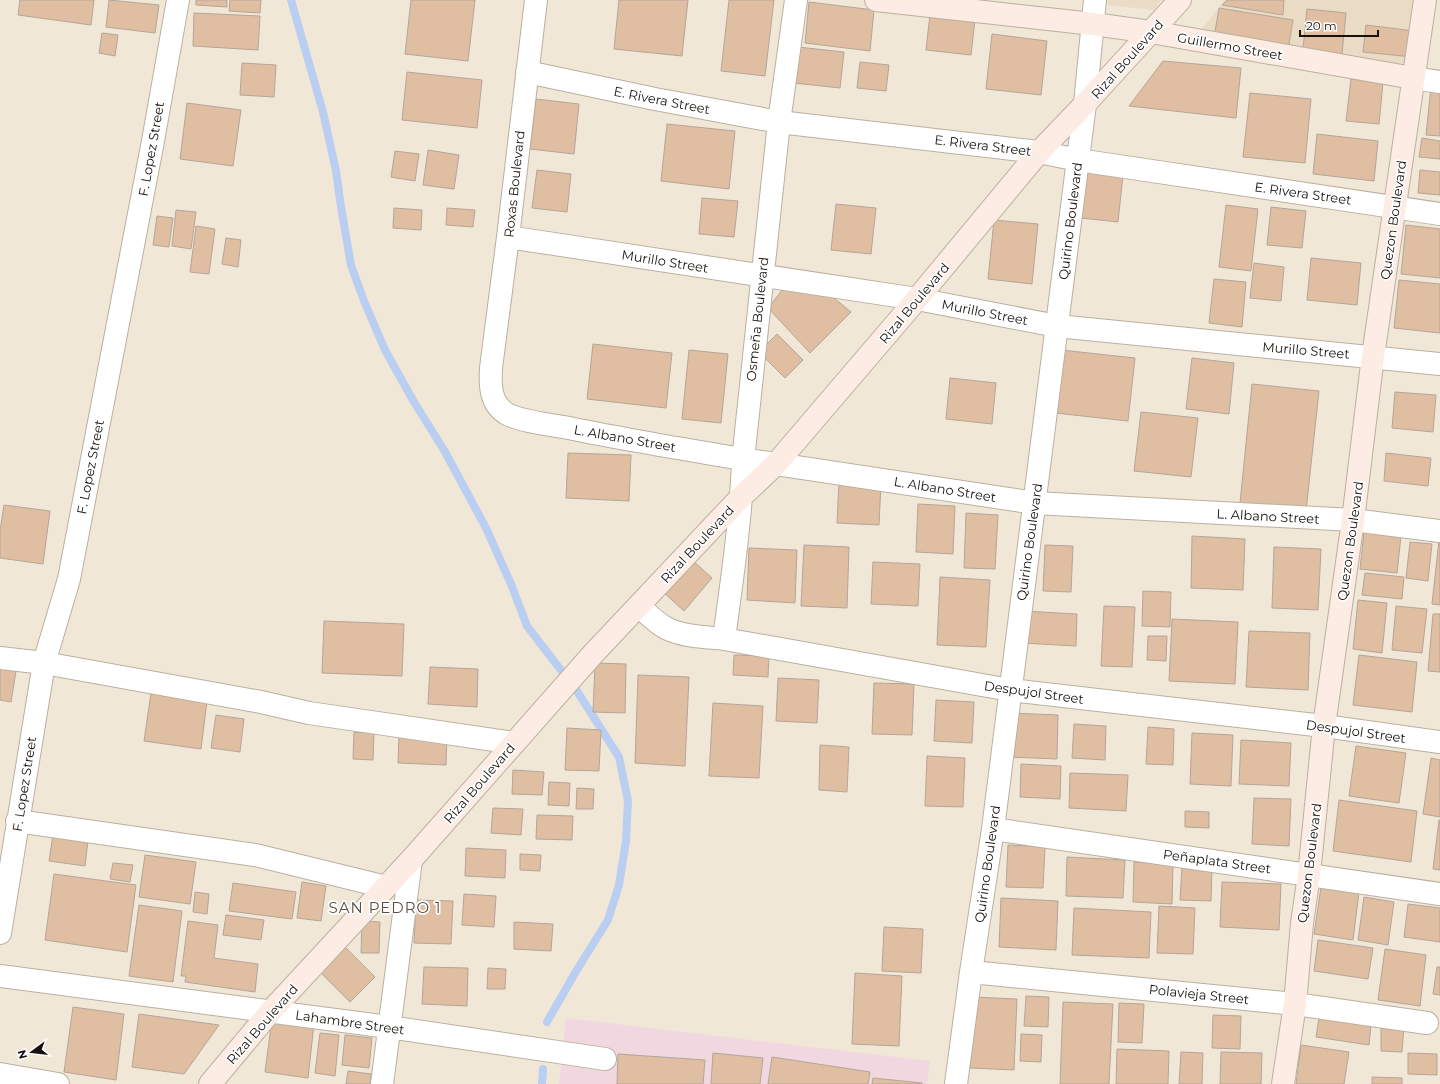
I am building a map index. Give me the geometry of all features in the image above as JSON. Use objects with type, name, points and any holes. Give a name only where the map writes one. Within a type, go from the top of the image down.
[{"type":"street","name":"F. Lopez Street","points":[[0,933],[17,821],[44,663],[69,579],[153,141],[178,0]]},
{"type":"street","name":"Roxas Boulevard","points":[[491,368],[536,0]]},
{"type":"street","name":"Osmeña Boulevard","points":[[724,639],[735,558],[743,460],[778,122],[796,0]]},
{"type":"street","name":"Guillermo Street","points":[[876,0],[1093,24],[1151,32],[1440,82]]},
{"type":"street","name":"Quirino Boulevard","points":[[956,1084],[993,828],[1035,503],[1086,104],[1095,0]]},
{"type":"street","name":"Rizal Boulevard","points":[[210,1084],[271,1011],[411,860],[593,654],[741,497],[776,464],[917,299],[1039,152],[1086,104],[1180,0]]},
{"type":"street","name":"Quezon Boulevard","points":[[1283,1084],[1295,1004],[1302,923],[1309,875],[1324,726],[1353,520],[1373,356],[1396,207],[1425,0]]},
{"type":"street","name":"E. Rivera Street","points":[[526,72],[655,99],[778,122],[1039,152],[1078,160],[1440,214]]},
{"type":"street","name":"Murillo Street","points":[[508,237],[917,299],[1057,326],[1373,356],[1440,364]]},
{"type":"street","name":"L. Albano Street","points":[[491,368],[490,387],[493,399],[507,414],[523,419],[579,430],[743,460],[1035,503],[1353,520],[1440,531]]},
{"type":"street","name":"Despujol Street","points":[[639,606],[667,629],[682,634],[724,639],[1010,690],[1324,726],[1440,742]]},
{"type":"street","points":[[0,658],[44,663],[261,702],[309,713],[514,742]]},
{"type":"street","points":[[17,821],[256,855],[386,887]]},
{"type":"street","name":"Peñaplata Street","points":[[993,828],[1440,894]]},
{"type":"street","points":[[382,1084],[388,1027],[411,860]]},
{"type":"street","name":"Polavieja Street","points":[[971,972],[1295,1004],[1427,1023]]},
{"type":"street","name":"Lahambre Street","points":[[0,976],[388,1027],[605,1059]]},
{"type":"street","points":[[0,1074],[58,1084]]},
{"type":"shaded area","points":[[1108,0],[1161,0],[1154,10],[1107,5]]},
{"type":"shaded area","points":[[1225,0],[1415,0],[1408,69],[1198,34]]},
{"type":"shaded area","points":[[566,1018],[930,1061],[927,1084],[559,1084]]},
{"type":"building","points":[[20,0],[94,0],[91,25],[18,15]]},
{"type":"building","points":[[109,0],[159,5],[155,33],[106,27]]},
{"type":"building","points":[[196,0],[227,0],[227,7],[196,5]]},
{"type":"building","points":[[230,0],[261,0],[260,13],[229,11]]},
{"type":"building","points":[[411,0],[475,0],[468,61],[405,54]]},
{"type":"building","points":[[619,0],[688,0],[682,56],[614,49]]},
{"type":"building","points":[[729,0],[774,0],[765,76],[721,71]]},
{"type":"building","points":[[1227,0],[1284,0],[1283,15],[1222,5]]},
{"type":"building","points":[[809,2],[874,10],[870,51],[805,43]]},
{"type":"building","points":[[1219,8],[1293,20],[1288,50],[1214,38]]},
{"type":"building","points":[[1307,9],[1346,13],[1342,54],[1303,49]]},
{"type":"building","points":[[194,13],[260,16],[258,50],[193,46]]},
{"type":"building","points":[[930,14],[975,19],[971,55],[926,50]]},
{"type":"building","points":[[1366,25],[1414,31],[1412,57],[1363,52]]},
{"type":"building","points":[[102,33],[118,35],[115,56],[99,53]]},
{"type":"building","points":[[992,34],[1047,41],[1041,95],[986,89]]},
{"type":"building","points":[[798,47],[844,52],[840,88],[794,83]]},
{"type":"building","points":[[1163,61],[1241,68],[1236,118],[1129,106]]},
{"type":"building","points":[[860,62],[889,65],[886,91],[857,88]]},
{"type":"building","points":[[242,63],[276,65],[274,97],[240,95]]},
{"type":"building","points":[[407,72],[482,80],[477,128],[402,120]]},
{"type":"building","points":[[1351,79],[1383,82],[1379,124],[1346,121]]},
{"type":"building","points":[[1431,87],[1440,88],[1440,136],[1426,135]]},
{"type":"building","points":[[1250,93],[1311,99],[1305,163],[1243,157]]},
{"type":"building","points":[[536,99],[579,104],[574,154],[530,149]]},
{"type":"building","points":[[187,103],[241,110],[233,166],[180,159]]},
{"type":"building","points":[[667,124],[735,131],[729,189],[661,181]]},
{"type":"building","points":[[1317,134],[1378,141],[1374,181],[1313,174]]},
{"type":"building","points":[[1422,138],[1440,141],[1440,159],[1419,157]]},
{"type":"building","points":[[428,150],[459,155],[454,189],[423,185]]},
{"type":"building","points":[[395,151],[419,154],[415,181],[391,177]]},
{"type":"building","points":[[537,170],[571,174],[567,212],[532,208]]},
{"type":"building","points":[[1086,170],[1123,175],[1118,222],[1081,218]]},
{"type":"building","points":[[1420,170],[1440,172],[1440,195],[1418,193]]},
{"type":"building","points":[[702,198],[738,201],[734,237],[699,234]]},
{"type":"building","points":[[836,204],[876,208],[871,254],[831,250]]},
{"type":"building","points":[[1226,205],[1258,209],[1251,271],[1219,267]]},
{"type":"building","points":[[1271,207],[1306,211],[1302,248],[1267,245]]},
{"type":"building","points":[[394,208],[422,210],[421,230],[393,228]]},
{"type":"building","points":[[447,208],[475,210],[473,227],[446,225]]},
{"type":"building","points":[[176,210],[196,212],[191,249],[172,246]]},
{"type":"building","points":[[157,216],[173,218],[169,247],[153,245]]},
{"type":"building","points":[[994,220],[1038,224],[1032,284],[988,279]]},
{"type":"building","points":[[1406,225],[1440,229],[1440,278],[1401,274]]},
{"type":"building","points":[[196,226],[215,229],[209,274],[190,272]]},
{"type":"building","points":[[226,238],[241,240],[238,267],[222,264]]},
{"type":"building","points":[[1311,258],[1361,263],[1357,305],[1307,300]]},
{"type":"building","points":[[1254,263],[1284,267],[1281,301],[1250,298]]},
{"type":"building","points":[[1214,279],[1246,282],[1242,327],[1209,323]]},
{"type":"building","points":[[1399,280],[1440,284],[1440,333],[1394,328]]},
{"type":"building","points":[[783,289],[824,290],[851,312],[810,353],[768,308]]},
{"type":"building","points":[[777,334],[803,360],[785,378],[759,352]]},
{"type":"building","points":[[593,344],[672,353],[666,408],[587,399]]},
{"type":"building","points":[[689,350],[728,354],[721,423],[682,419]]},
{"type":"building","points":[[1061,350],[1135,358],[1128,421],[1055,413]]},
{"type":"building","points":[[1192,358],[1234,363],[1229,414],[1186,409]]},
{"type":"building","points":[[950,378],[996,383],[992,424],[946,419]]},
{"type":"building","points":[[1252,384],[1319,391],[1306,511],[1240,503]]},
{"type":"building","points":[[1395,392],[1436,395],[1433,432],[1392,428]]},
{"type":"building","points":[[1141,412],[1198,418],[1191,477],[1134,471]]},
{"type":"building","points":[[568,453],[631,455],[629,501],[566,498]]},
{"type":"building","points":[[1386,453],[1431,458],[1428,486],[1384,481]]},
{"type":"building","points":[[839,481],[881,483],[879,525],[837,523]]},
{"type":"building","points":[[918,504],[955,506],[953,554],[916,552]]},
{"type":"building","points":[[4,505],[50,511],[43,564],[0,558],[0,531]]},
{"type":"building","points":[[966,513],[998,515],[995,569],[964,568]]},
{"type":"building","points":[[1364,532],[1401,536],[1397,573],[1360,569]]},
{"type":"building","points":[[1192,536],[1245,539],[1243,590],[1191,588]]},
{"type":"building","points":[[1440,540],[1440,605],[1432,604]]},
{"type":"building","points":[[1410,542],[1432,544],[1428,581],[1406,578]]},
{"type":"building","points":[[804,545],[849,547],[847,608],[801,606]]},
{"type":"building","points":[[1045,545],[1073,546],[1071,592],[1043,591]]},
{"type":"building","points":[[1274,547],[1321,549],[1318,610],[1272,608]]},
{"type":"building","points":[[749,548],[797,550],[795,603],[747,600]]},
{"type":"building","points":[[690,558],[712,578],[684,611],[662,591]]},
{"type":"building","points":[[873,562],[920,564],[918,606],[871,604]]},
{"type":"building","points":[[1365,573],[1404,577],[1402,599],[1362,595]]},
{"type":"building","points":[[940,577],[990,580],[986,647],[937,645]]},
{"type":"building","points":[[1143,591],[1171,592],[1170,627],[1142,626]]},
{"type":"building","points":[[1358,600],[1387,603],[1382,653],[1353,649]]},
{"type":"building","points":[[1104,606],[1135,607],[1132,667],[1101,666]]},
{"type":"building","points":[[1396,606],[1427,609],[1422,653],[1392,650]]},
{"type":"building","points":[[1024,611],[1077,614],[1076,646],[1022,643]]},
{"type":"building","points":[[1433,614],[1440,614],[1440,672],[1428,671]]},
{"type":"building","points":[[1172,619],[1238,622],[1235,684],[1169,681]]},
{"type":"building","points":[[324,621],[404,624],[402,676],[322,673]]},
{"type":"building","points":[[1249,631],[1310,633],[1308,690],[1246,687]]},
{"type":"building","points":[[1148,636],[1167,636],[1166,661],[1147,660]]},
{"type":"building","points":[[734,655],[769,656],[768,677],[733,675]]},
{"type":"building","points":[[1359,655],[1417,662],[1412,712],[1353,705]]},
{"type":"building","points":[[595,663],[626,664],[625,713],[593,712]]},
{"type":"building","points":[[430,667],[478,669],[477,707],[428,704]]},
{"type":"building","points":[[0,669],[16,671],[11,702],[0,700]]},
{"type":"building","points":[[638,675],[689,677],[685,766],[635,763]]},
{"type":"building","points":[[778,678],[819,680],[817,723],[776,721]]},
{"type":"building","points":[[874,683],[914,684],[912,735],[872,734]]},
{"type":"building","points":[[151,693],[207,701],[201,749],[144,741]]},
{"type":"building","points":[[936,700],[974,702],[972,743],[934,741]]},
{"type":"building","points":[[713,703],[763,706],[759,778],[709,776]]},
{"type":"building","points":[[1010,713],[1058,715],[1057,759],[1008,757]]},
{"type":"building","points":[[216,715],[244,719],[240,752],[211,748]]},
{"type":"building","points":[[1074,724],[1106,726],[1105,760],[1072,758]]},
{"type":"building","points":[[1148,727],[1174,729],[1173,765],[1146,764]]},
{"type":"building","points":[[567,728],[601,730],[599,771],[565,770]]},
{"type":"building","points":[[354,732],[374,733],[373,760],[353,759]]},
{"type":"building","points":[[1192,733],[1233,735],[1231,786],[1190,784]]},
{"type":"building","points":[[399,734],[447,736],[446,765],[398,763]]},
{"type":"building","points":[[1241,740],[1291,743],[1289,786],[1239,784]]},
{"type":"building","points":[[820,745],[849,747],[847,792],[819,790]]},
{"type":"building","points":[[1356,746],[1406,753],[1399,803],[1349,796]]},
{"type":"building","points":[[927,756],[965,758],[963,807],[925,806]]},
{"type":"building","points":[[1431,758],[1440,760],[1440,817],[1423,814]]},
{"type":"building","points":[[1021,764],[1061,766],[1060,799],[1020,797]]},
{"type":"building","points":[[513,770],[544,772],[542,795],[512,794]]},
{"type":"building","points":[[1070,773],[1128,775],[1126,811],[1069,808]]},
{"type":"building","points":[[549,782],[570,783],[569,806],[548,805]]},
{"type":"building","points":[[577,788],[594,789],[593,809],[576,809]]},
{"type":"building","points":[[1254,798],[1291,799],[1289,846],[1252,844]]},
{"type":"building","points":[[1339,800],[1417,811],[1411,862],[1333,851]]},
{"type":"building","points":[[493,808],[523,809],[521,835],[491,833]]},
{"type":"building","points":[[1185,811],[1209,812],[1209,828],[1185,827]]},
{"type":"building","points":[[537,815],[573,816],[572,840],[536,839]]},
{"type":"building","points":[[1440,820],[1440,870],[1433,869]]},
{"type":"building","points":[[53,835],[88,840],[85,866],[49,861]]},
{"type":"building","points":[[1008,845],[1045,847],[1043,888],[1006,887]]},
{"type":"building","points":[[466,848],[506,850],[505,878],[465,876]]},
{"type":"building","points":[[520,854],[541,855],[540,871],[520,870]]},
{"type":"building","points":[[145,855],[196,862],[190,904],[139,897]]},
{"type":"building","points":[[1067,857],[1125,860],[1123,898],[1066,896]]},
{"type":"building","points":[[1134,862],[1173,864],[1172,904],[1133,902]]},
{"type":"building","points":[[113,863],[133,865],[130,882],[110,879]]},
{"type":"building","points":[[1182,866],[1212,868],[1211,901],[1180,900]]},
{"type":"building","points":[[54,874],[136,885],[127,952],[45,940]]},
{"type":"building","points":[[302,882],[326,886],[321,921],[297,918]]},
{"type":"building","points":[[1222,882],[1281,884],[1279,930],[1220,927]]},
{"type":"building","points":[[233,883],[296,892],[292,919],[229,911]]},
{"type":"building","points":[[1321,887],[1359,892],[1353,940],[1314,934]]},
{"type":"building","points":[[195,892],[209,894],[207,914],[193,912]]},
{"type":"building","points":[[464,894],[496,896],[494,927],[462,925]]},
{"type":"building","points":[[1364,897],[1394,902],[1388,945],[1358,940]]},
{"type":"building","points":[[1001,898],[1058,901],[1056,950],[999,947]]},
{"type":"building","points":[[416,900],[453,901],[451,944],[414,943]]},
{"type":"building","points":[[1408,904],[1440,908],[1440,942],[1404,937]]},
{"type":"building","points":[[139,905],[182,911],[173,982],[129,976]]},
{"type":"building","points":[[1159,906],[1195,908],[1193,954],[1157,953]]},
{"type":"building","points":[[1074,908],[1151,912],[1149,958],[1072,955]]},
{"type":"building","points":[[226,915],[264,920],[261,940],[223,935]]},
{"type":"building","points":[[188,921],[218,925],[214,958],[258,964],[255,992],[185,982],[186,976],[181,976]]},
{"type":"building","points":[[362,921],[380,922],[379,953],[361,953]]},
{"type":"building","points":[[514,922],[553,924],[551,951],[514,949]]},
{"type":"building","points":[[884,927],[923,929],[921,973],[882,971]]},
{"type":"building","points":[[1318,940],[1373,948],[1368,979],[1314,971]]},
{"type":"building","points":[[345,947],[375,977],[350,1002],[320,972]]},
{"type":"building","points":[[1385,949],[1426,955],[1420,1006],[1378,1000]]},
{"type":"building","points":[[424,967],[468,968],[467,1006],[422,1004]]},
{"type":"building","points":[[1437,967],[1440,967],[1440,995],[1433,994]]},
{"type":"building","points":[[488,968],[506,969],[505,989],[487,989]]},
{"type":"building","points":[[855,973],[902,976],[899,1046],[852,1044]]},
{"type":"building","points":[[1026,996],[1049,997],[1048,1027],[1024,1026]]},
{"type":"building","points":[[973,997],[1017,999],[1014,1070],[970,1068]]},
{"type":"building","points":[[1063,1002],[1113,1004],[1109,1084],[1060,1084]]},
{"type":"building","points":[[1119,1003],[1144,1004],[1142,1043],[1118,1042]]},
{"type":"building","points":[[73,1007],[124,1014],[116,1080],[64,1072]]},
{"type":"building","points":[[139,1014],[219,1025],[184,1074],[132,1067]]},
{"type":"building","points":[[1213,1015],[1241,1016],[1240,1049],[1212,1048]]},
{"type":"building","points":[[1319,1018],[1371,1025],[1369,1045],[1316,1037]]},
{"type":"building","points":[[272,1019],[314,1024],[308,1078],[265,1072]]},
{"type":"building","points":[[1381,1023],[1404,1024],[1402,1052],[1381,1051]]},
{"type":"building","points":[[320,1033],[339,1035],[335,1076],[315,1073]]},
{"type":"building","points":[[1021,1034],[1042,1035],[1041,1062],[1020,1061]]},
{"type":"building","points":[[345,1035],[372,1038],[369,1068],[342,1065]]},
{"type":"building","points":[[1301,1045],[1349,1052],[1344,1084],[1296,1084]]},
{"type":"building","points":[[1117,1049],[1169,1051],[1168,1084],[1116,1084]]},
{"type":"building","points":[[1181,1052],[1203,1053],[1202,1084],[1179,1084]]},
{"type":"building","points":[[1221,1052],[1262,1053],[1261,1084],[1220,1084]]},
{"type":"building","points":[[713,1053],[763,1058],[760,1084],[711,1084]]},
{"type":"building","points":[[1408,1053],[1437,1054],[1437,1075],[1408,1074]]},
{"type":"building","points":[[618,1054],[705,1060],[703,1084],[617,1084]]},
{"type":"building","points":[[772,1057],[870,1072],[868,1084],[768,1084]]},
{"type":"building","points":[[348,1071],[371,1074],[370,1084],[346,1084]]},
{"type":"building","points":[[1372,1077],[1402,1078],[1402,1084],[1372,1084]]},
{"type":"building","points":[[873,1078],[922,1083],[922,1084],[872,1084]]},
{"type":"waterway","points":[[291,0],[323,112],[336,171],[351,265],[364,301],[385,350],[414,402],[444,450],[486,528],[511,584],[527,626],[577,691],[619,757],[628,801],[626,841],[619,885],[608,920],[547,1022]]},
{"type":"waterway","points":[[542,1084],[543,1069]]},
{"type":"district","name":"SAN PEDRO 1","points":[[385,908]]}]
